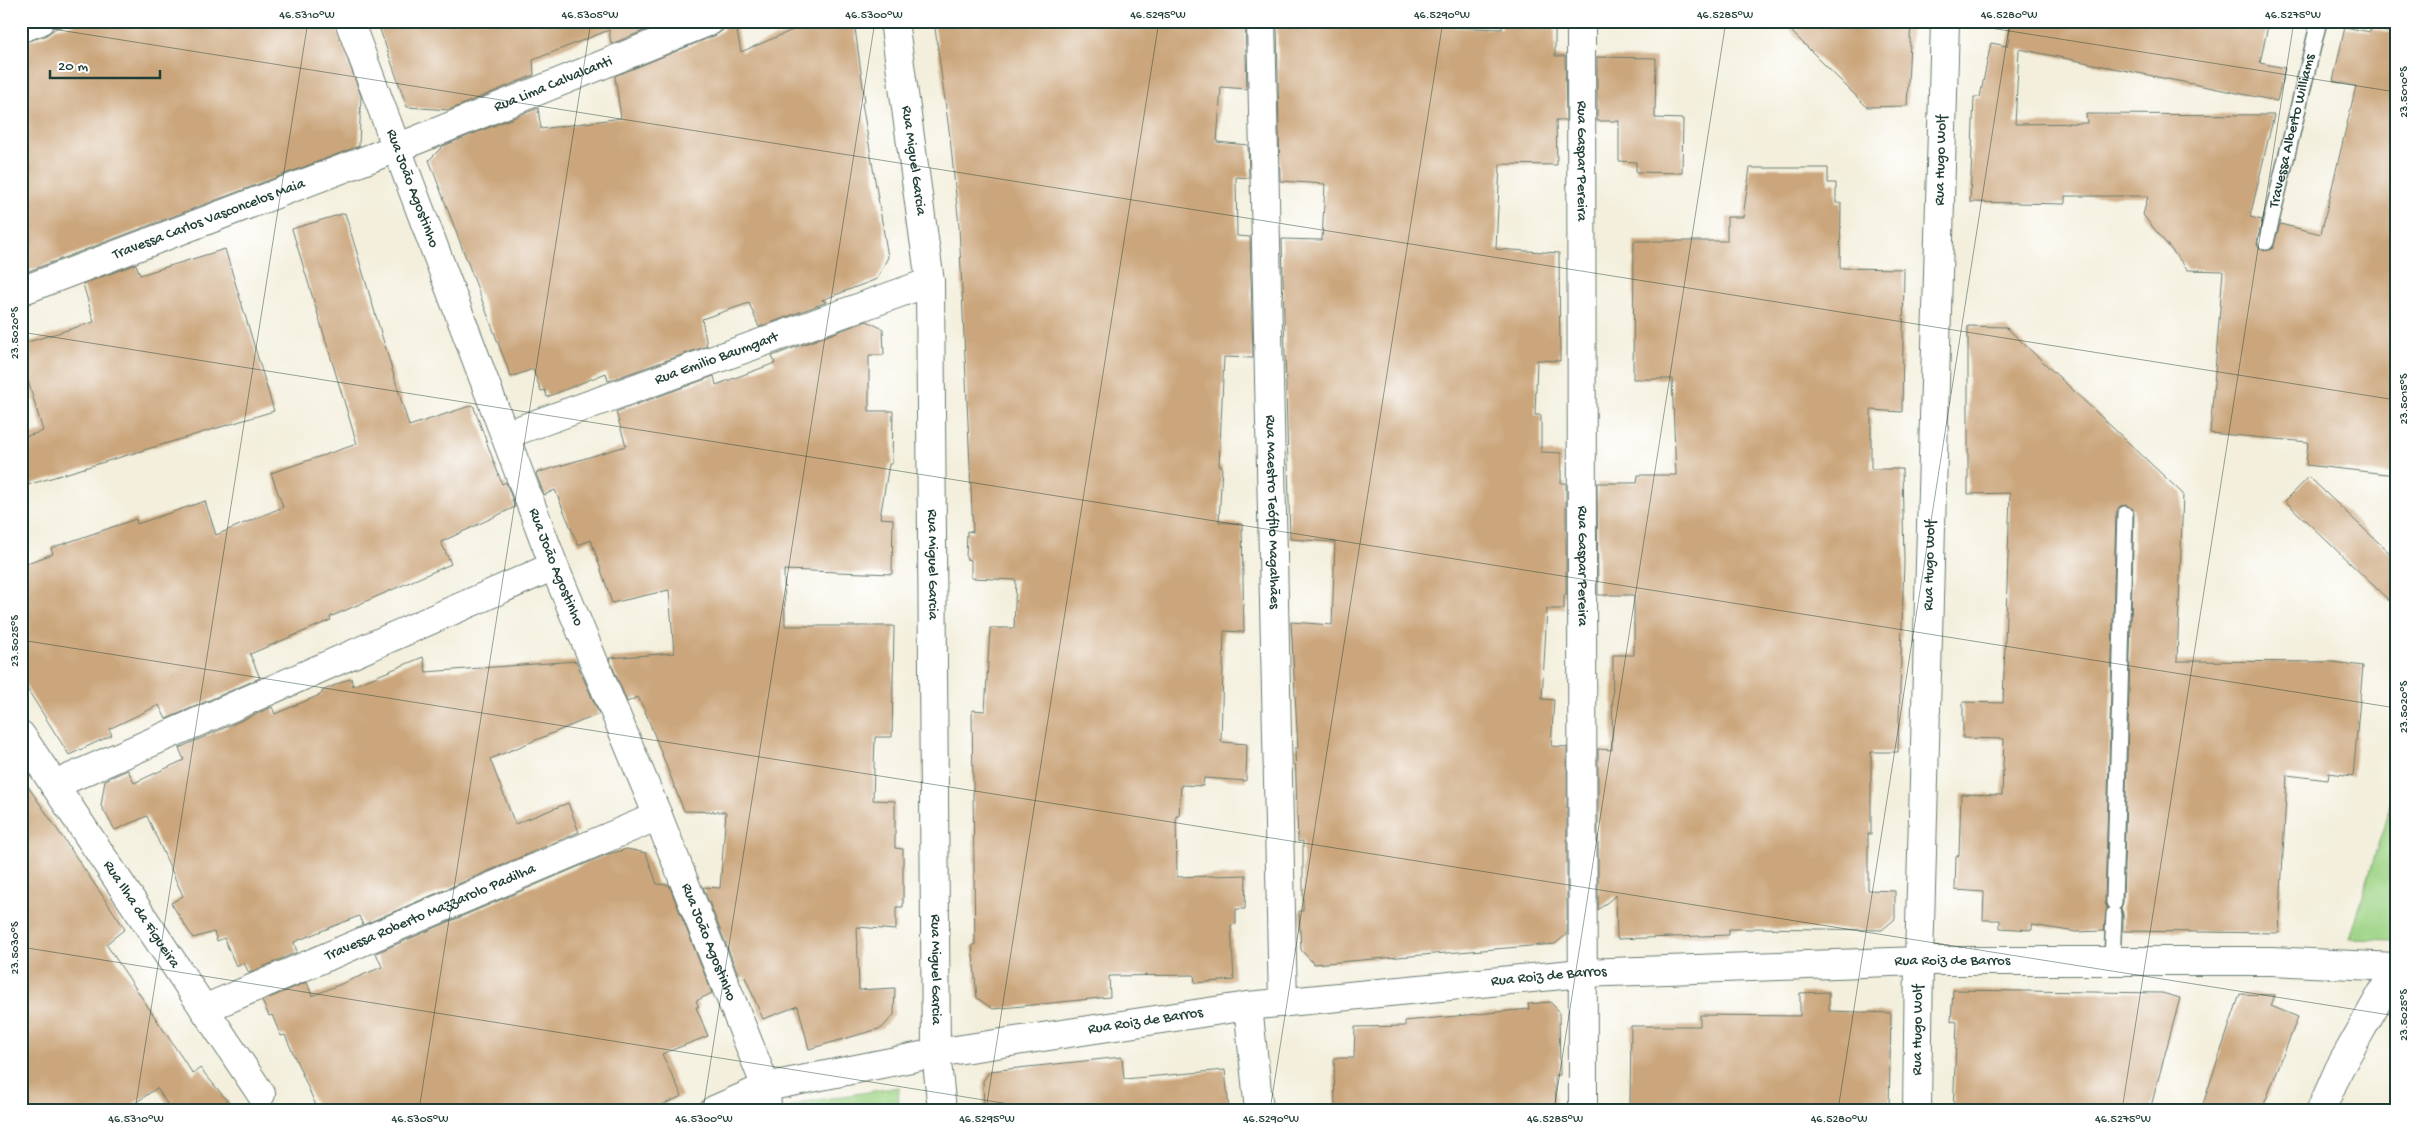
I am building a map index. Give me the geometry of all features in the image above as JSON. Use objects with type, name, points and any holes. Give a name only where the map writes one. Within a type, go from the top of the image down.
[{"type":"street","points":[[21,28],[40,21]]},
{"type":"street","name":"Rua João Agostinho","points":[[350,21],[554,566],[658,816],[766,1099]]},
{"type":"street","name":"Rua Lima Calvalcanti","points":[[397,148],[710,21]]},
{"type":"street","name":"Rua Miguel Garcia","points":[[894,21],[930,282],[936,1053],[942,1110]]},
{"type":"street","name":"Rua Maestro Teófilo Magalhães","points":[[1261,21],[1283,1003]]},
{"type":"street","name":"Rua Gaspar Pereira","points":[[1581,21],[1583,1110]]},
{"type":"street","name":"Rua Hugo Wolf","points":[[1917,1110],[1919,961],[1945,21]]},
{"type":"street","name":"Travessa Carlos Vasconcelos Maia","points":[[21,291],[397,148]]},
{"type":"street","name":"Rua Emilio Baumgart","points":[[505,436],[930,282]]},
{"type":"street","points":[[54,784],[554,566]]},
{"type":"street","name":"Rua Ilha da Figueira","points":[[21,735],[261,1094]]},
{"type":"street","name":"Travessa Roberto Mazzarolo Padilha","points":[[204,1009],[658,816]]},
{"type":"street","name":"Rua Roiz de Barros","points":[[714,1110],[766,1099],[936,1053],[1248,1006],[1582,973],[1919,961],[2271,961],[2396,967]]},
{"type":"street","points":[[2321,1110],[2339,1069],[2396,967]]},
{"type":"street","points":[[1248,1006],[1259,1110]]},
{"type":"lane","name":"Travessa Alberto Williams","points":[[2266,242],[2319,21]]},
{"type":"lane","points":[[2112,961],[2125,514]]},
{"type":"green space","points":[[2396,784],[2396,940],[2350,939]]},
{"type":"green space","points":[[899,1087],[898,1110],[783,1110],[805,1102]]},
{"type":"building","points":[[91,21],[334,21],[361,96],[359,146],[21,274],[21,43],[45,36],[56,28]]},
{"type":"building","points":[[377,21],[668,21],[611,44],[609,30],[533,60],[534,75],[449,110],[407,107]]},
{"type":"building","points":[[725,21],[735,21],[741,52],[814,21],[854,21],[865,101],[862,103],[888,257],[877,279],[822,300],[827,302],[759,327],[749,303],[702,319],[707,346],[608,381],[606,373],[547,397],[545,390],[541,391],[533,369],[511,377],[429,160],[443,146],[538,108],[541,129],[621,118],[615,76],[716,35],[723,30]]},
{"type":"building","points":[[934,21],[1245,21],[1247,89],[1221,87],[1217,142],[1248,145],[1249,178],[1236,177],[1237,236],[1250,237],[1253,358],[1224,357],[1219,466],[1222,466],[1219,522],[1242,524],[1244,632],[1224,631],[1221,742],[1247,744],[1246,781],[1204,778],[1203,786],[1181,785],[1179,816],[1176,816],[1177,877],[1246,875],[1245,909],[1236,909],[1236,924],[1231,925],[1234,980],[1195,983],[1194,975],[1109,976],[1110,997],[993,1009],[977,998],[972,945],[975,945],[972,710],[985,711],[990,628],[1014,628],[1016,580],[971,578],[971,560],[966,559],[967,531],[973,532],[959,226],[950,137]]},
{"type":"building","points":[[1277,21],[1448,21],[1448,27],[1502,29],[1502,21],[1555,21],[1555,56],[1565,56],[1566,120],[1556,120],[1557,165],[1500,164],[1496,249],[1559,253],[1560,361],[1537,360],[1535,415],[1541,415],[1541,452],[1561,453],[1561,483],[1566,483],[1566,595],[1564,595],[1564,609],[1547,609],[1542,699],[1554,700],[1551,746],[1567,747],[1567,934],[1555,944],[1314,964],[1301,950],[1299,911],[1303,911],[1303,841],[1298,842],[1295,748],[1298,748],[1291,622],[1332,625],[1335,542],[1290,539],[1282,239],[1322,240],[1325,184],[1280,181]]},
{"type":"building","points":[[1781,21],[1911,21],[1907,106],[1867,107]]},
{"type":"building","points":[[2012,21],[2269,21],[2260,63],[2285,68],[2277,101],[2019,49],[2015,124],[2087,123],[2086,114],[2274,115],[2250,217],[2262,220],[2257,244],[2264,251],[2273,248],[2280,224],[2321,234],[2356,86],[2333,81],[2345,27],[2370,32],[2371,28],[2396,34],[2396,475],[2306,465],[2308,442],[2210,433],[2223,271],[2188,270],[2143,215],[2148,196],[2065,196],[2065,204],[1970,202],[1974,97],[1980,97],[1991,43],[2007,46]]},
{"type":"building","points":[[1597,57],[1656,58],[1655,118],[1683,119],[1682,173],[1636,172],[1636,162],[1619,161],[1619,121],[1597,121]]},
{"type":"building","points":[[1750,168],[1828,168],[1828,183],[1836,183],[1836,203],[1841,203],[1840,268],[1904,269],[1902,412],[1871,410],[1871,469],[1902,469],[1904,561],[1898,752],[1871,752],[1871,834],[1868,834],[1868,890],[1895,891],[1895,919],[1882,930],[1754,928],[1729,929],[1729,935],[1617,939],[1616,895],[1598,910],[1598,749],[1612,750],[1613,655],[1634,655],[1634,595],[1598,595],[1597,483],[1637,483],[1638,475],[1676,475],[1672,379],[1633,379],[1634,241],[1727,241],[1727,217],[1743,217]]},
{"type":"building","points":[[345,213],[409,426],[473,405],[502,484],[506,482],[515,507],[441,542],[451,564],[330,617],[331,620],[250,654],[260,678],[166,719],[159,705],[109,729],[112,735],[69,755],[21,679],[21,565],[53,554],[51,548],[136,519],[137,524],[205,501],[216,535],[283,507],[271,473],[357,444],[292,229]]},
{"type":"building","points":[[225,249],[274,411],[21,487],[21,438],[43,431],[21,357],[21,344],[94,322],[83,284],[136,264],[140,275]]},
{"type":"building","points":[[867,321],[883,329],[884,355],[869,355],[869,411],[893,411],[892,464],[889,464],[880,518],[893,519],[892,574],[784,570],[785,626],[894,626],[892,737],[875,737],[873,800],[895,801],[895,848],[903,849],[903,907],[896,907],[896,930],[857,927],[859,990],[895,988],[894,1015],[882,1028],[809,1049],[798,1006],[763,1019],[745,977],[740,979],[703,887],[720,888],[726,812],[684,811],[645,711],[638,697],[627,702],[609,658],[674,653],[669,590],[612,603],[591,540],[578,545],[555,490],[544,495],[536,473],[626,446],[616,412],[714,376],[716,385],[775,363],[772,356]]},
{"type":"building","points":[[1968,326],[2006,327],[2183,494],[2177,661],[2333,662],[2363,666],[2353,776],[2329,773],[2328,780],[2287,775],[2279,933],[2123,931],[2121,908],[2123,902],[2134,514],[2133,509],[2126,505],[2120,506],[2116,514],[2105,902],[2107,908],[2104,931],[2076,932],[2032,925],[2032,930],[2000,928],[2000,920],[1983,920],[1984,892],[1955,890],[1956,856],[1959,855],[1961,794],[2002,795],[2004,739],[1963,738],[1963,702],[2003,703],[2010,493],[1968,494]]},
{"type":"building","points":[[2309,477],[2396,559],[2396,607],[2285,501]]},
{"type":"building","points":[[423,657],[426,672],[576,661],[599,714],[490,759],[515,824],[568,803],[579,832],[363,925],[359,916],[294,942],[297,952],[249,973],[244,963],[236,966],[224,938],[217,941],[214,932],[193,938],[171,903],[183,896],[147,816],[115,830],[101,806],[105,780],[128,770],[134,783],[184,760],[179,748],[272,707],[275,714],[322,694],[322,691],[351,678],[353,686]]},
{"type":"building","points":[[21,776],[125,929],[106,944],[193,1074],[200,1068],[235,1110],[171,1110],[157,1088],[125,1110],[21,1110]]},
{"type":"building","points":[[627,849],[646,853],[657,884],[669,885],[712,993],[696,1001],[699,1007],[696,1007],[708,1036],[662,1054],[682,1096],[651,1110],[318,1110],[285,1035],[281,1036],[272,1015],[269,1016],[262,1001],[307,982],[312,996],[382,967],[376,953],[608,854]]},
{"type":"building","points":[[1953,990],[2162,993],[2180,998],[2150,1110],[1953,1110],[1957,1022],[1951,1021]]},
{"type":"building","points":[[1829,992],[1829,1011],[1891,1013],[1889,1108],[1799,1106],[1799,1110],[1630,1108],[1631,1026],[1700,1026],[1700,1015],[1800,1016],[1800,993]]},
{"type":"building","points":[[2240,994],[2275,995],[2271,1006],[2298,1017],[2262,1110],[2201,1110]]},
{"type":"building","points":[[1550,1002],[1559,1011],[1560,1075],[1555,1075],[1556,1110],[1335,1110],[1334,1058],[1354,1058],[1355,1027],[1405,1026],[1405,1021],[1529,1009],[1528,1004]]},
{"type":"building","points":[[1122,1057],[1124,1079],[1225,1070],[1229,1110],[984,1110],[983,1081],[990,1071]]}]
